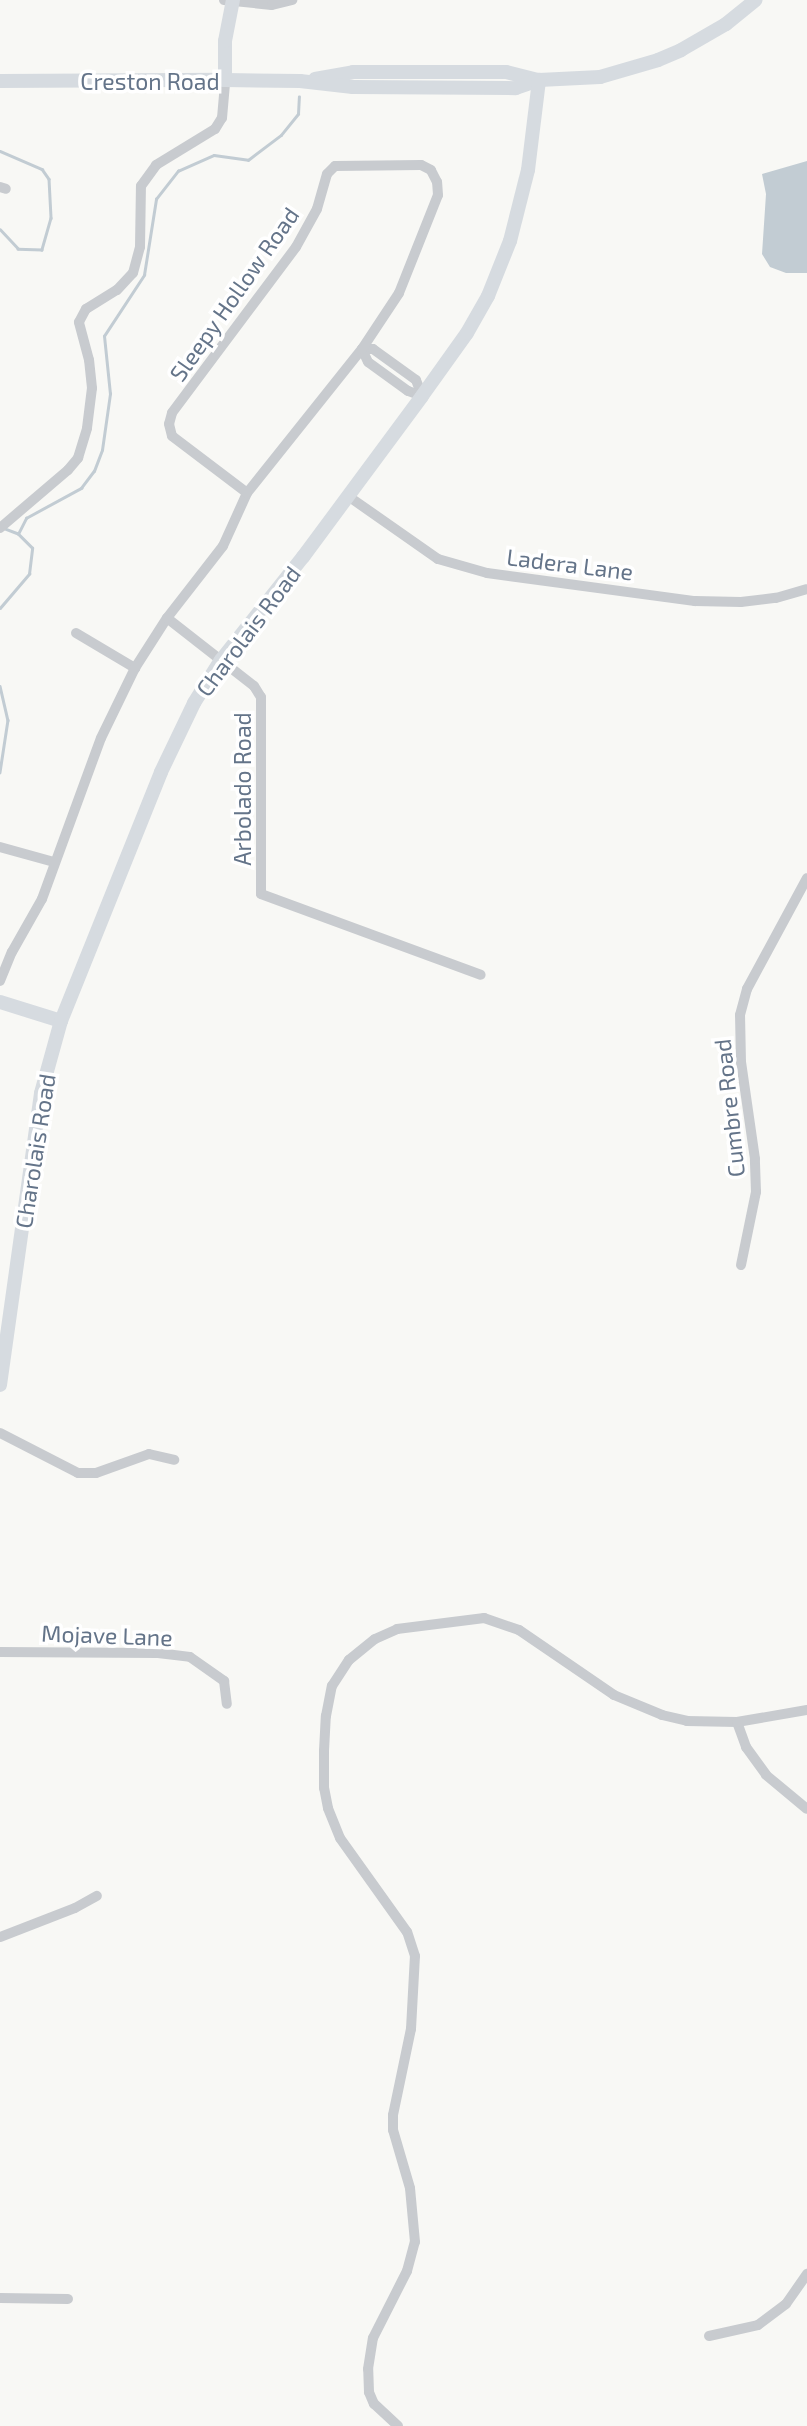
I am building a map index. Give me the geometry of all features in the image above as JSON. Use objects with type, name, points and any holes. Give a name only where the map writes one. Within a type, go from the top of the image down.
[{"type":"street","points":[[0,528],[68,470],[78,458],[86,436],[92,388],[89,360],[79,322],[86,309],[117,290],[133,274],[140,247],[141,186],[156,165],[215,129],[222,118],[225,41],[230,0],[272,5],[292,0]]},
{"type":"street","name":"Creston Road","points":[[0,82],[300,81],[353,72],[506,72],[539,80],[600,77],[658,60],[705,38],[756,0]]},
{"type":"street","name":"Charolais Road","points":[[0,1385],[6,1299],[41,1093],[61,1021],[177,736],[221,660],[422,396],[467,333],[488,296],[510,241],[534,142],[539,80]]},
{"type":"street","name":"Sleepy Hollow Road","points":[[0,981],[12,952],[41,900],[101,738],[135,668],[167,618],[223,546],[247,493],[362,349],[399,293],[438,195],[437,182],[431,170],[421,165],[335,166],[327,174],[317,209],[296,247],[172,413],[169,424],[172,436],[247,493]]},
{"type":"street","points":[[362,349],[368,362],[408,391],[422,396]]},
{"type":"street","name":"Ladera Lane","points":[[348,496],[438,559],[487,573],[695,601],[741,602],[776,598],[807,589]]},
{"type":"street","name":"Arbolado Road","points":[[167,618],[254,686],[261,697],[261,894],[481,975]]},
{"type":"street","points":[[76,634],[135,668]]},
{"type":"street","points":[[0,847],[54,862]]},
{"type":"street","name":"Cumbre Road","points":[[741,1265],[756,1192],[755,1159],[740,1054],[740,1015],[747,989],[807,878]]},
{"type":"street","points":[[0,1002],[61,1021]]},
{"type":"street","points":[[0,1433],[78,1474],[96,1473],[126,1459],[149,1454],[174,1460]]},
{"type":"street","points":[[398,2426],[374,2404],[369,2392],[368,2369],[373,2338],[407,2271],[415,2242],[410,2188],[393,2130],[393,2115],[411,2029],[415,1956],[407,1932],[340,1839],[328,1808],[324,1788],[324,1751],[326,1716],[332,1686],[349,1660],[379,1637],[397,1629],[428,1623],[484,1618],[519,1630],[591,1682],[637,1706],[687,1721],[737,1722],[807,1710]]},
{"type":"street","name":"Mojave Lane","points":[[0,1652],[158,1653],[190,1657],[225,1681],[227,1704]]},
{"type":"street","points":[[737,1722],[746,1747],[766,1774],[807,1809]]},
{"type":"street","points":[[0,1937],[75,1908],[97,1896]]},
{"type":"street","points":[[709,2336],[758,2325],[786,2304],[807,2274]]},
{"type":"street","points":[[0,2298],[68,2299]]},
{"type":"shaded area","points":[[807,161],[807,273],[786,273],[770,267],[762,254],[766,194],[762,174]]},
{"type":"waterway","points":[[18,534],[26,518],[81,488],[94,471],[102,450],[110,394],[104,336],[144,275],[156,199],[178,171],[214,155],[248,160],[281,135],[298,114],[299,97]]},
{"type":"waterway","points":[[0,151],[42,169],[49,179],[51,218],[42,250],[18,249],[0,230]]},
{"type":"waterway","points":[[0,608],[29,574],[32,548],[18,534],[5,529]]},
{"type":"waterway","points":[[0,686],[8,720],[0,772]]}]
